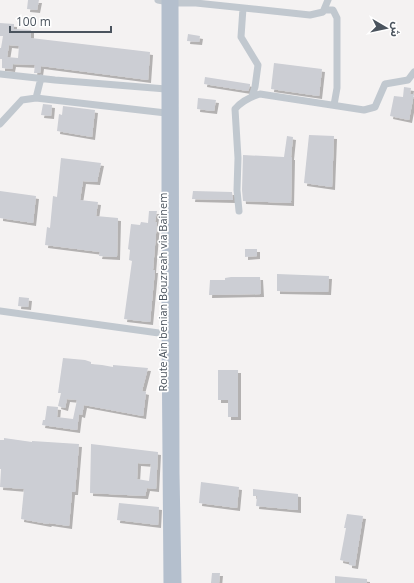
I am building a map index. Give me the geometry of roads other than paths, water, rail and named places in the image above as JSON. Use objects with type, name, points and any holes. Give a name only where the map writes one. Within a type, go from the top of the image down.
[{"type":"main road","name":"Route Ain benian Bouzreah via Bainem","points":[[168,1],[166,89],[168,583]]},
{"type":"main road","name":"Route Ain benian Bouzreah via Bainem","points":[[168,1],[177,583]]},
{"type":"street","points":[[325,10],[328,0]]},
{"type":"street","points":[[168,1],[303,15],[314,15],[325,10],[333,10],[337,18],[337,88],[334,105]]},
{"type":"street","points":[[244,8],[241,37],[258,65],[255,87],[252,96]]},
{"type":"street","points":[[239,211],[235,109],[240,103],[252,96],[260,94],[364,110],[375,106],[385,84],[408,80],[414,72]]},
{"type":"street","points":[[0,74],[166,89]]},
{"type":"street","points":[[36,98],[41,78]]},
{"type":"street","points":[[0,124],[22,100],[36,98],[166,113]]},
{"type":"street","points":[[0,311],[166,334]]}]
